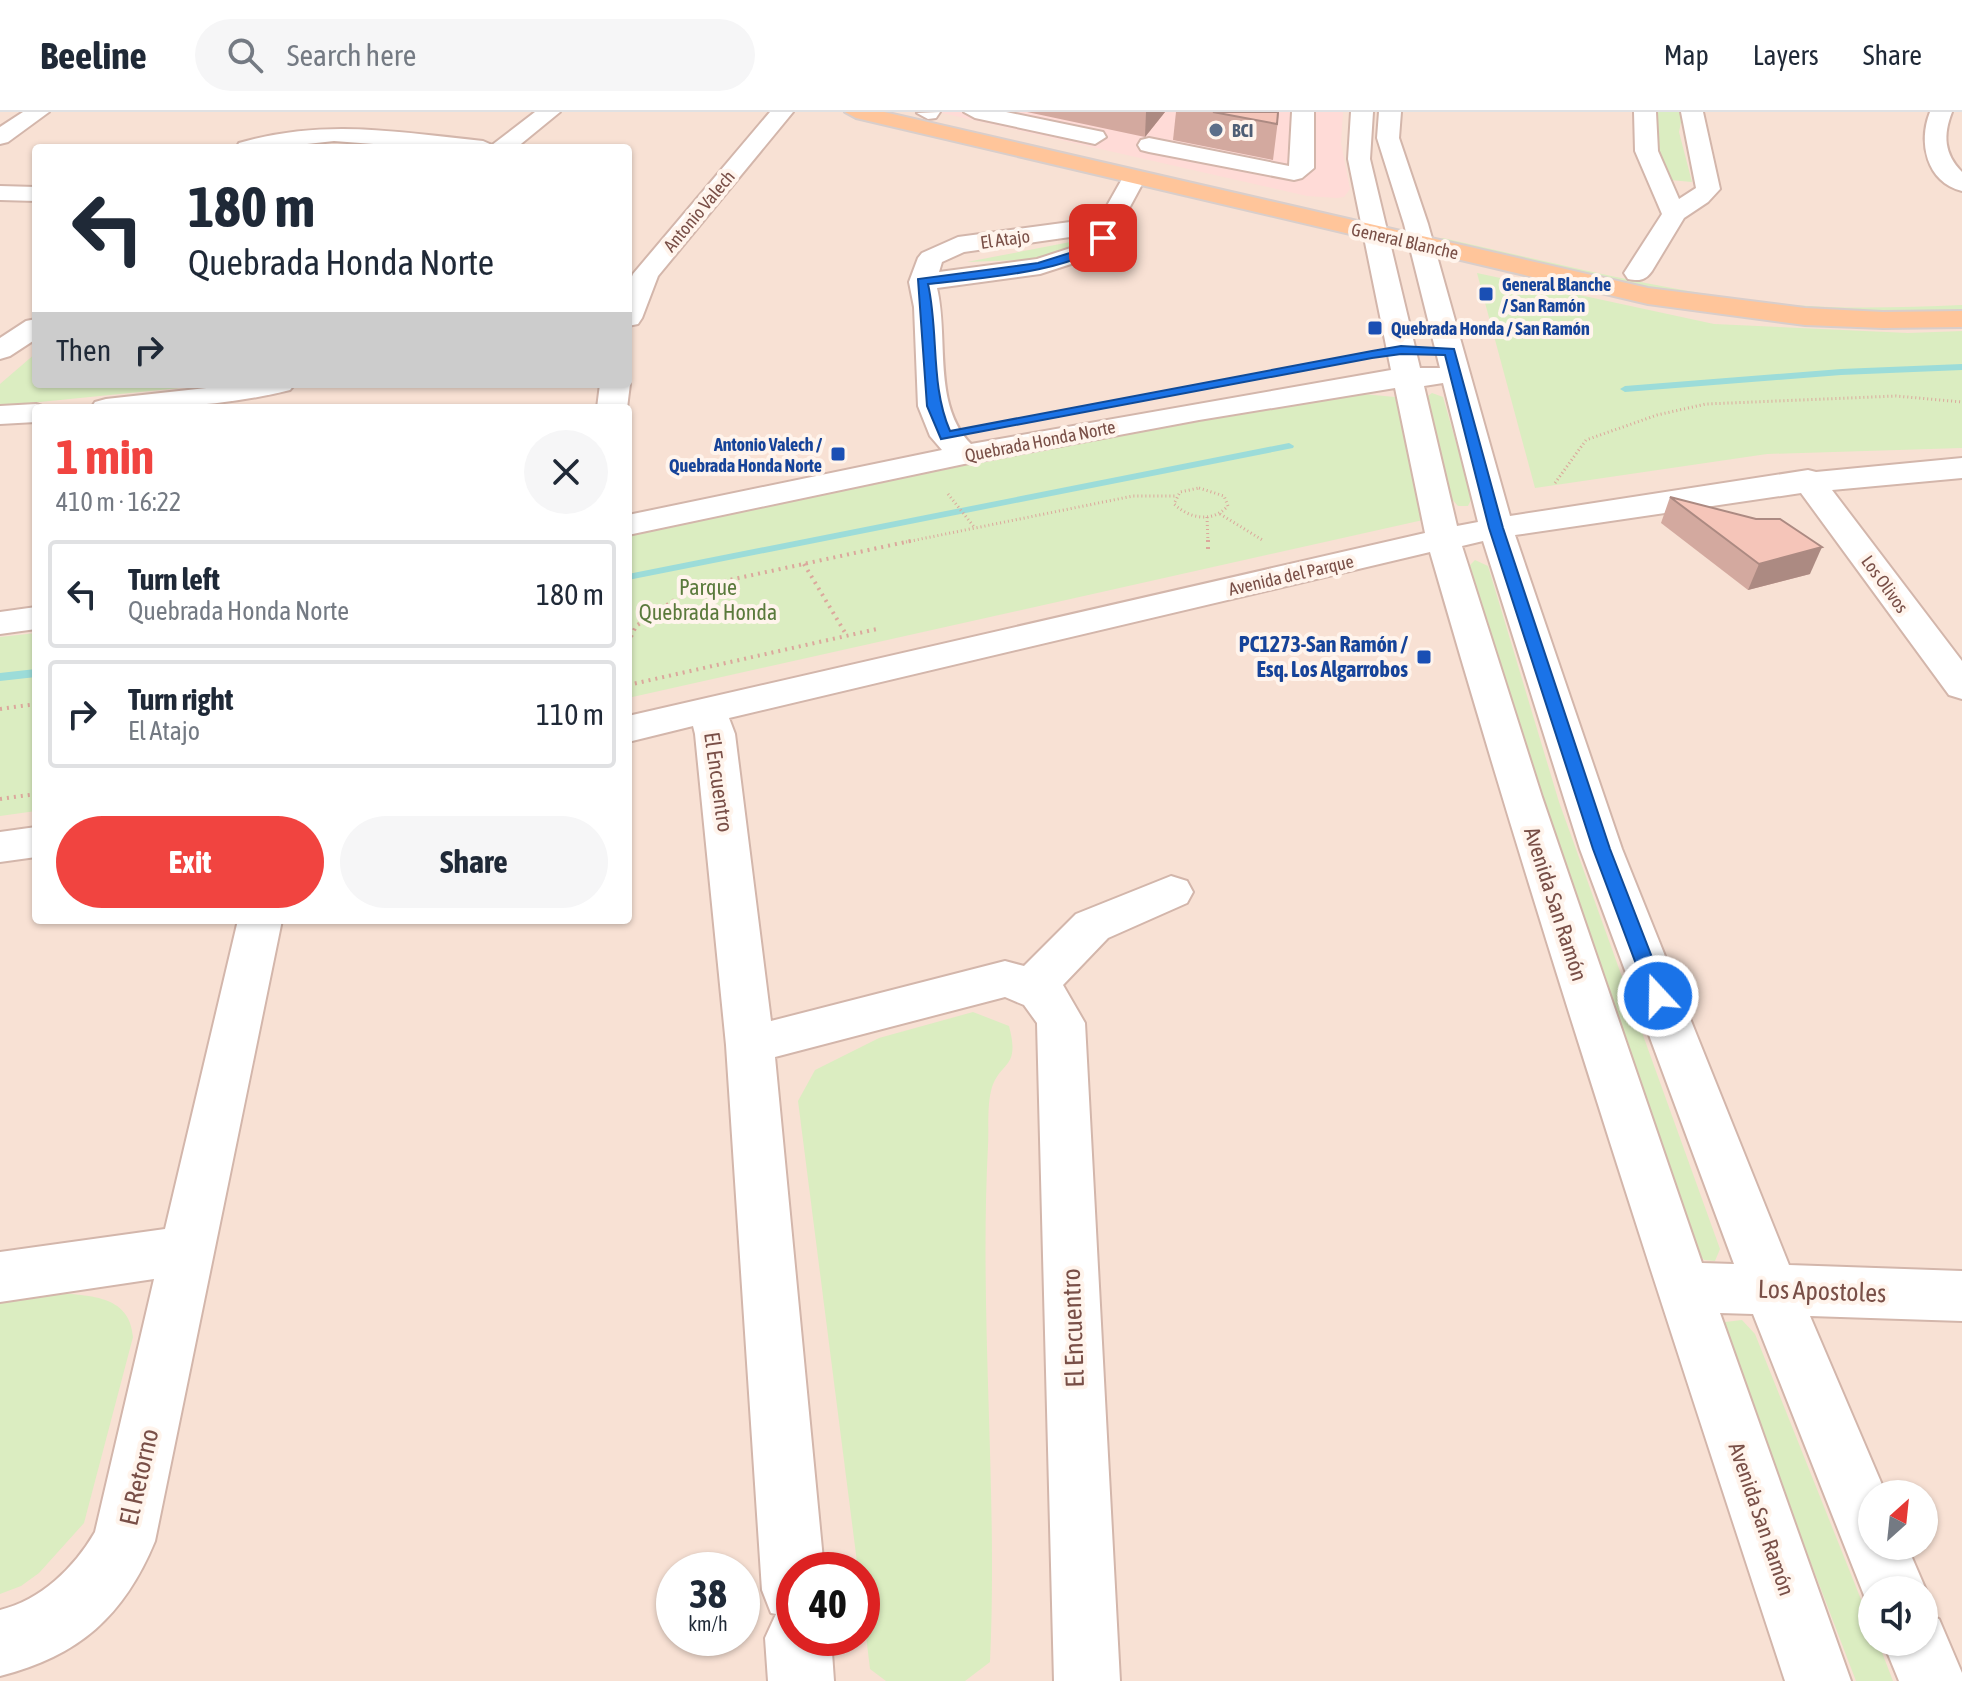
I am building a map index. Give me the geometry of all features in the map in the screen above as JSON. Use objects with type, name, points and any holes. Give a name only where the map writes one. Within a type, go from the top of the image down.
[{"type":"main road","name":"General Blanche","points":[[856,112],[1150,155],[1397,229],[1648,296],[1731,310],[1857,321],[1962,319]]},
{"type":"main road","name":"General Blanche","points":[[927,112],[1116,156],[1150,155]]},
{"type":"main road","name":"General Blanche","points":[[1397,229],[1726,289],[1818,298],[1962,297]]},
{"type":"street","points":[[0,137],[38,112]]},
{"type":"street","points":[[507,144],[549,112]]},
{"type":"street","name":"Antonio Valech","points":[[632,308],[646,274],[782,112]]},
{"type":"street","points":[[1150,155],[1287,174],[1302,168],[1303,112]]},
{"type":"street","name":"Avenida San Ramón","points":[[1362,112],[1359,159],[1397,229],[1453,364],[1512,525],[1601,849],[1771,1290],[1858,1502]]},
{"type":"street","name":"Avenida San Ramón","points":[[1390,112],[1388,138],[1405,363],[1443,539],[1521,797],[1683,1287],[1818,1681]]},
{"type":"street","points":[[1645,112],[1646,144],[1654,174],[1674,213]]},
{"type":"street","points":[[1637,273],[1655,251],[1674,213],[1699,200],[1708,189],[1690,112]]},
{"type":"street","points":[[1941,112],[1933,128],[1936,153],[1940,165],[1962,184]]},
{"type":"street","points":[[982,113],[1095,137]]},
{"type":"street","name":"El Atajo","points":[[955,446],[933,406],[928,307],[922,282],[931,258],[958,245],[1107,224],[1172,122]]},
{"type":"street","points":[[261,144],[282,138],[329,134],[439,144]]},
{"type":"street","points":[[1302,151],[1359,159]]},
{"type":"street","points":[[1150,155],[1234,158]]},
{"type":"street","points":[[0,193],[32,194]]},
{"type":"street","points":[[0,350],[32,330]]},
{"type":"street","name":"Quebrada Honda Norte","points":[[632,497],[955,446],[1405,363],[1453,364]]},
{"type":"street","points":[[144,404],[238,394],[263,388]]},
{"type":"street","points":[[0,415],[32,413]]},
{"type":"street","name":"Quebrada Honda Norte","points":[[632,524],[955,446]]},
{"type":"street","name":"Avenida del Parque","points":[[632,728],[1512,525],[1808,480],[1962,468]]},
{"type":"street","name":"Los Olivos","points":[[1808,480],[1962,687]]},
{"type":"street","points":[[0,597],[32,594]]},
{"type":"street","points":[[0,623],[32,619]]},
{"type":"street","name":"El Encuentro","points":[[707,710],[715,734],[750,1045],[791,1552]]},
{"type":"street","points":[[0,847],[32,843]]},
{"type":"street","points":[[750,1045],[953,995],[1005,979],[1033,986],[1092,926],[1171,892]]},
{"type":"street","name":"El Retorno","points":[[0,1643],[26,1636],[67,1613],[93,1589],[115,1559],[129,1524],[259,924]]},
{"type":"street","name":"El Encuentro","points":[[1033,986],[1047,996],[1057,1009],[1061,1023],[1087,1681]]},
{"type":"street","points":[[0,1277],[189,1250]]},
{"type":"street","name":"Los Apostoles","points":[[1683,1287],[1962,1296]]},
{"type":"street","points":[[799,1656],[801,1681]]},
{"type":"street","points":[[1922,1656],[1932,1681]]},
{"type":"path","points":[[1512,525],[1586,440],[1657,415],[1706,404],[1839,397],[1896,396],[1962,402]]},
{"type":"path","points":[[632,634],[636,626],[692,588],[1133,496],[1176,496],[1188,490],[1217,492],[1224,496],[1228,506],[1220,514],[1207,517],[1179,510],[1174,504],[1176,496]]},
{"type":"path","points":[[949,496],[975,528]]},
{"type":"path","points":[[1220,514],[1264,541]]},
{"type":"path","points":[[1207,517],[1208,553]]},
{"type":"path","points":[[804,564],[847,636]]},
{"type":"path","points":[[0,709],[32,705]]},
{"type":"path","points":[[0,799],[32,795]]},
{"type":"shaded area","points":[[0,112],[1962,112],[1962,1681],[0,1681]]},
{"type":"shaded area","points":[[938,112],[1343,112],[1341,143],[1350,189],[1344,197],[1307,196]]},
{"type":"green space","points":[[1657,112],[1683,112],[1679,132],[1692,182],[1670,180],[1653,145]]},
{"type":"green space","points":[[1091,238],[1087,245],[1041,259],[967,262]]},
{"type":"green space","points":[[1443,238],[1716,296],[1832,307],[1962,305],[1962,311],[1822,311],[1753,306],[1621,284],[1434,241]]},
{"type":"green space","points":[[1477,273],[1714,324],[1908,333],[1962,331],[1962,448],[1767,454],[1535,488]]},
{"type":"green space","points":[[32,356],[32,388],[180,388],[0,406],[0,384]]},
{"type":"green space","name":"Parque Quebrada Honda","points":[[1342,392],[1395,397],[1432,518],[632,697],[632,535],[1220,412]]},
{"type":"green space","points":[[1432,393],[1443,397],[1472,498],[1468,506],[1458,506],[1451,498],[1428,396]]},
{"type":"green space","points":[[1475,560],[1488,566],[1559,802],[1720,1249],[1715,1261],[1704,1260],[1695,1250],[1515,730],[1470,565]]},
{"type":"green space","points":[[32,633],[32,812],[0,816],[0,637]]},
{"type":"green space","points":[[973,1012],[1009,1026],[1012,1040],[1011,1058],[995,1081],[989,1111],[986,1275],[992,1533],[990,1662],[965,1681],[886,1681],[870,1669],[868,1656],[880,1656],[880,1552],[856,1552],[798,1101],[815,1070],[879,1038]]},
{"type":"green space","points":[[59,1293],[96,1297],[117,1306],[125,1313],[133,1337],[84,1523],[39,1573],[21,1586],[0,1594],[0,1303]]},
{"type":"green space","points":[[1742,1320],[1755,1334],[1858,1592],[1858,1656],[1883,1656],[1893,1681],[1856,1681],[1722,1330],[1725,1322]]},
{"type":"building","points":[[1213,112],[1278,112],[1277,124]]},
{"type":"building","points":[[1670,497],[1756,519],[1780,519],[1822,547],[1759,564]]},
{"type":"waterway","points":[[1625,389],[1841,372],[1962,367]]},
{"type":"waterway","points":[[632,576],[1289,446]]},
{"type":"waterway","points":[[0,677],[32,673]]},
{"type":"place","name":"BCI","points":[[1216,130]]},
{"type":"place","name":"General Blanche / San Ramón","points":[[1486,294]]},
{"type":"place","name":"Quebrada Honda / San Ramón","points":[[1375,328]]},
{"type":"place","name":"Antonio Valech / Quebrada Honda Norte","points":[[838,454]]},
{"type":"place","name":"PC1273-San Ramón / Esq. Los Algarrobos","points":[[1424,657]]},
{"type":"route","points":[[1103,238],[1096,248],[1040,266],[922,282],[928,307],[933,406],[945,436],[1372,354],[1401,350],[1450,352],[1496,528],[1601,849],[1658,996]]}]
